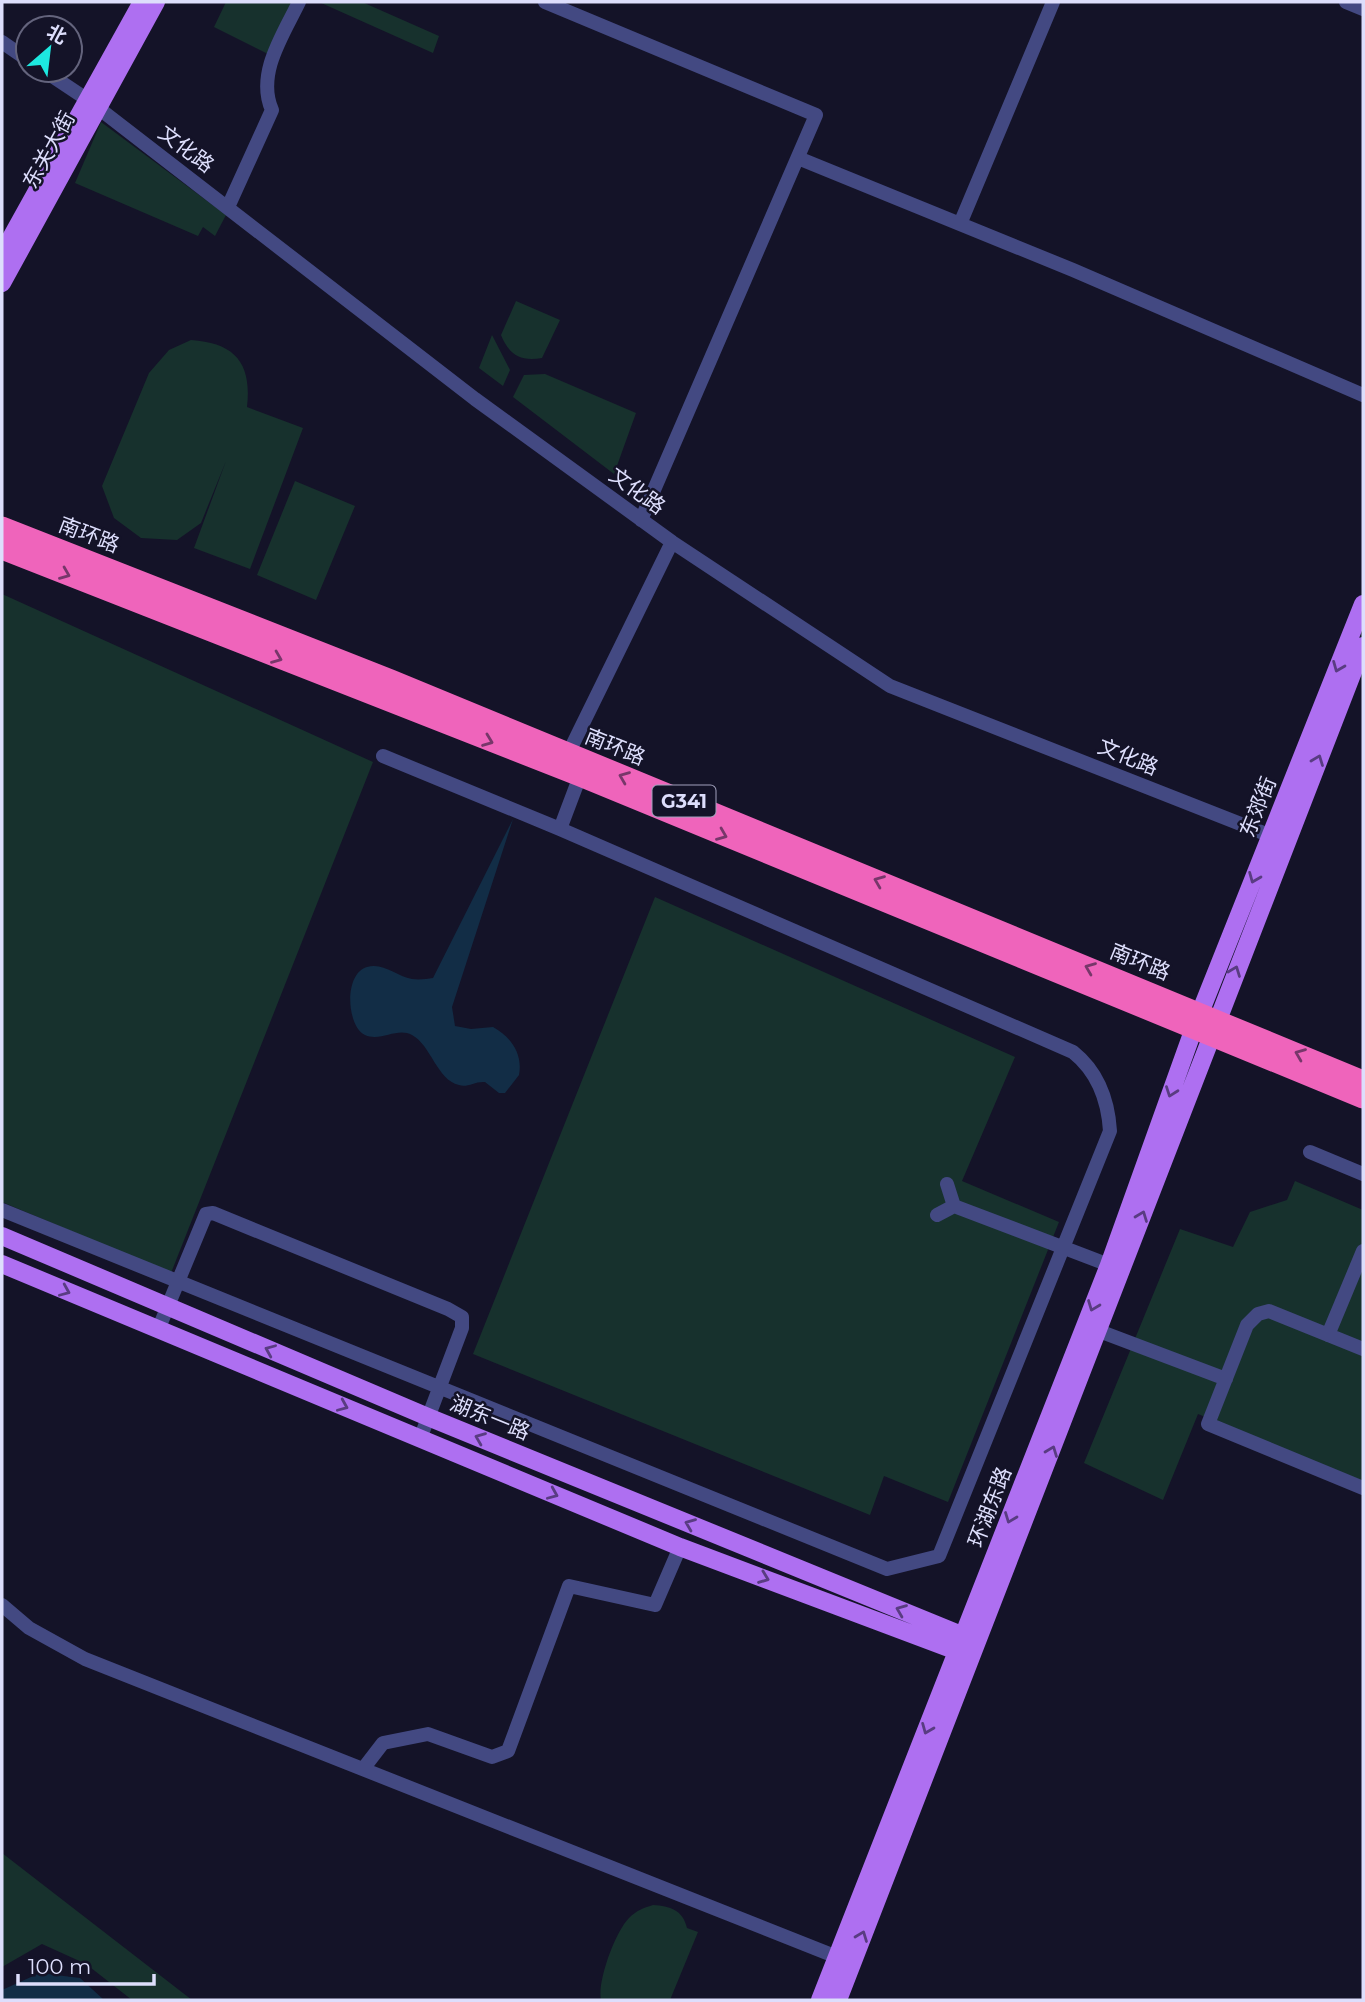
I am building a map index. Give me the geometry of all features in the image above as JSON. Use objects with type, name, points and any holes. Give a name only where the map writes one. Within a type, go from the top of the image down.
[{"type":"highway","name":"南环路","points":[[2,527],[391,680],[568,754],[1205,1024],[1363,1098]]},
{"type":"highway","name":"南环路","points":[[2,549],[1205,1024],[1363,1081]]},
{"type":"main road","name":"东关大街","points":[[2,283],[142,2]]},
{"type":"main road","name":"东关大街","points":[[2,254],[156,2]]},
{"type":"main road","name":"东郊街","points":[[1205,1024],[1271,836],[1363,604]]},
{"type":"main road","name":"东郊街","points":[[1205,1024],[1363,646]]},
{"type":"main road","name":"环湖东路","points":[[820,2000],[1205,1024]]},
{"type":"main road","name":"环湖东路","points":[[838,2000],[1099,1331],[1205,1024]]},
{"type":"main road","name":"湖东一路","points":[[2,1236],[961,1644]]},
{"type":"main road","points":[[2,1264],[680,1547],[961,1644]]},
{"type":"street","points":[[228,206],[272,110],[265,94],[266,78],[299,2]]},
{"type":"street","points":[[545,2],[816,115],[641,520]]},
{"type":"street","points":[[960,224],[1053,2]]},
{"type":"street","points":[[1346,2],[1363,9]]},
{"type":"street","name":"文化路","points":[[64,84],[228,206],[475,399],[641,520],[890,686],[1271,836]]},
{"type":"street","points":[[798,158],[1363,395]]},
{"type":"street","points":[[568,754],[672,542]]},
{"type":"street","points":[[2,1210],[887,1569],[905,1567],[939,1556],[1110,1130],[1104,1095],[1083,1060],[1073,1052],[560,828],[383,756]]},
{"type":"street","points":[[560,828],[580,776]]},
{"type":"street","points":[[1310,1152],[1363,1174]]},
{"type":"street","points":[[947,1184],[954,1206]]},
{"type":"street","points":[[937,1214],[954,1206],[1065,1246],[1109,1265]]},
{"type":"street","points":[[158,1330],[206,1214],[213,1213],[448,1309],[462,1317],[462,1328],[421,1439]]},
{"type":"street","points":[[1328,1335],[1363,1251]]},
{"type":"street","points":[[1363,1349],[1269,1311],[1258,1314],[1247,1325],[1208,1424],[1363,1488]]},
{"type":"street","points":[[1099,1331],[1226,1379]]},
{"type":"street","points":[[363,1769],[383,1743],[428,1734],[492,1757],[508,1751],[569,1586],[655,1605],[680,1547]]},
{"type":"street","points":[[2,1605],[29,1628],[85,1659],[836,1957]]},
{"type":"green space","points":[[226,2],[294,2],[268,54],[214,27]]},
{"type":"green space","points":[[319,2],[362,2],[439,36],[433,53]]},
{"type":"green space","points":[[101,122],[226,215],[215,236],[203,227],[198,236],[75,183]]},
{"type":"green space","points":[[516,301],[560,320],[542,358],[528,359],[517,356],[508,348],[501,335]]},
{"type":"green space","points":[[492,335],[510,370],[503,386],[479,368]]},
{"type":"green space","points":[[191,340],[219,346],[237,358],[247,378],[247,407],[303,428],[250,569],[194,548],[226,461],[201,523],[177,540],[141,538],[114,518],[102,486],[149,373],[169,350]]},
{"type":"green space","points":[[545,374],[636,413],[614,474],[513,397],[524,375]]},
{"type":"green space","points":[[295,481],[355,506],[316,600],[257,575]]},
{"type":"green space","points":[[2,594],[373,762],[171,1273],[2,1202]]},
{"type":"green space","points":[[655,897],[1015,1057],[962,1181],[1059,1222],[948,1502],[884,1476],[870,1515],[473,1354]]},
{"type":"green space","points":[[1295,1181],[1363,1210],[1363,1481],[1198,1414],[1163,1500],[1084,1463],[1180,1229],[1233,1247],[1250,1212],[1287,1200]]},
{"type":"green space","points":[[2,1853],[192,2000],[132,2000],[86,1964],[42,1944],[2,1967]]},
{"type":"green space","points":[[653,1905],[675,1910],[687,1928],[698,1932],[670,2000],[601,2000],[604,1970],[618,1934],[632,1916]]},
{"type":"water","points":[[513,819],[452,1007],[455,1026],[471,1029],[493,1027],[514,1047],[519,1060],[519,1075],[505,1093],[499,1093],[485,1082],[462,1086],[451,1082],[439,1070],[424,1046],[412,1035],[365,1035],[354,1022],[350,1001],[354,979],[367,967],[379,966],[412,979],[433,978]]},
{"type":"water","points":[[40,1973],[80,1978],[104,2000],[2,2000],[2,1990]]}]
